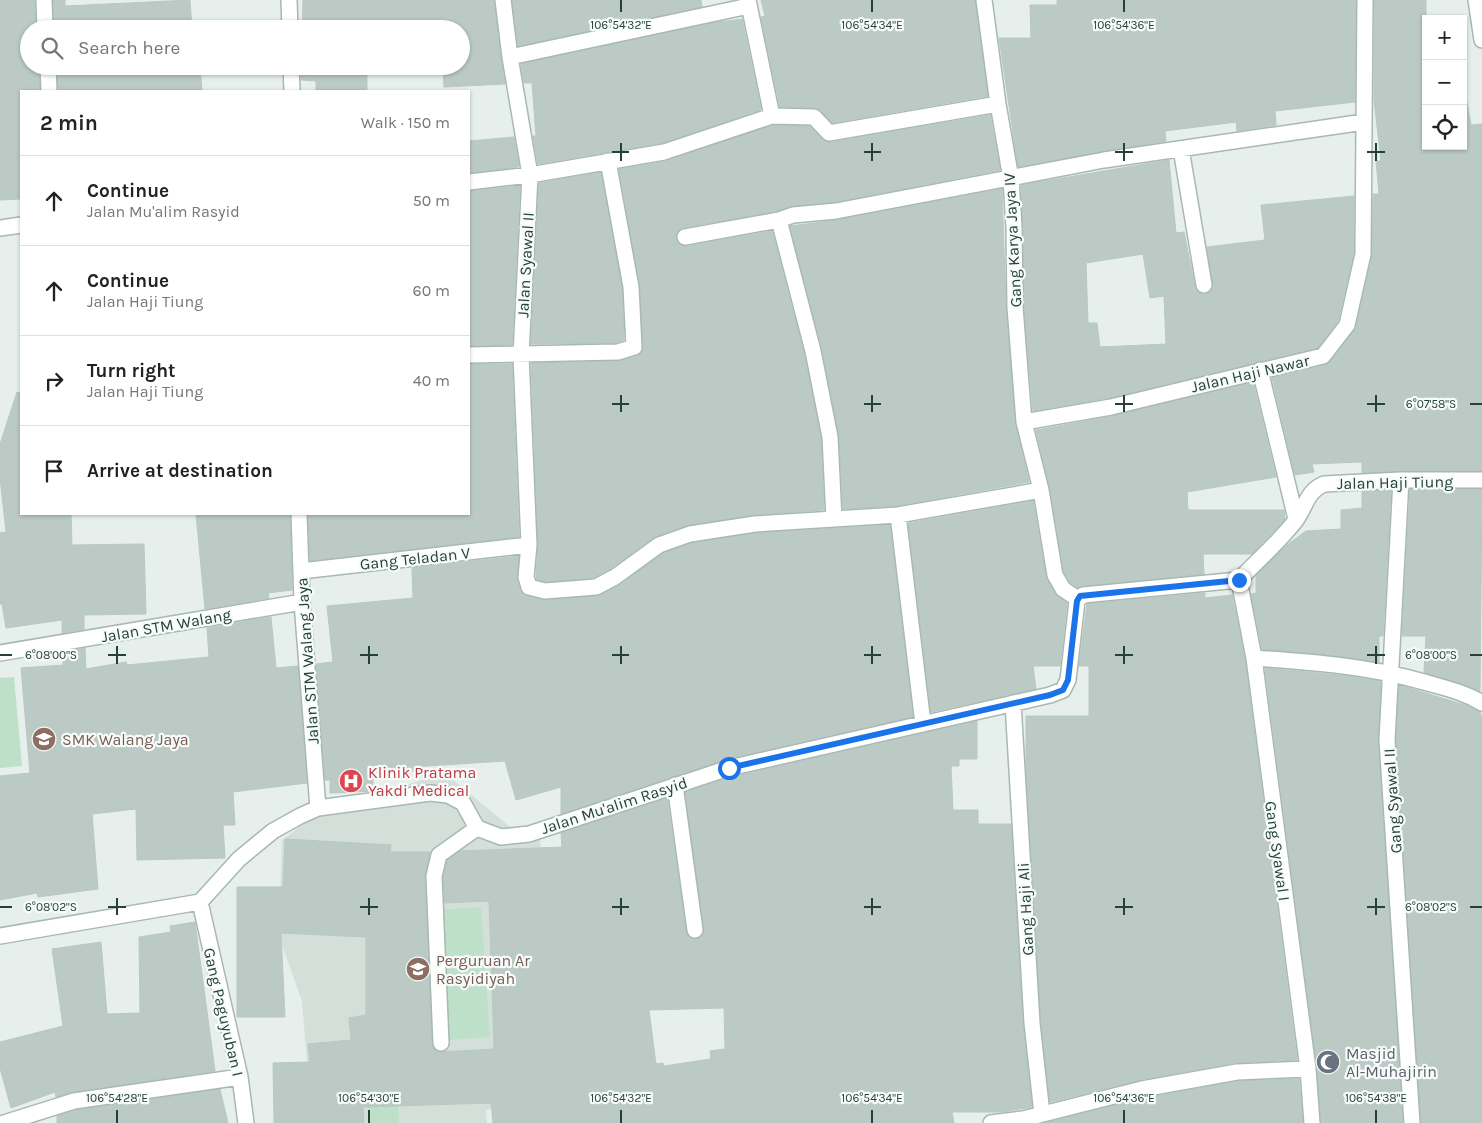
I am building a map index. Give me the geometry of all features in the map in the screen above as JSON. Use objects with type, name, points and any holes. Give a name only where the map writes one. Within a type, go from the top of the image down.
[{"type":"street","points":[[44,0],[45,20]]},
{"type":"street","points":[[289,0],[290,20]]},
{"type":"street","name":"Jalan Syawal II","points":[[503,0],[510,57],[530,174],[521,355],[529,545],[526,577],[529,586],[534,590],[565,591],[596,587],[615,577],[659,545],[690,534],[755,524],[834,519]]},
{"type":"street","name":"Gang Karya Jaya IV","points":[[984,0],[998,104],[1011,179],[1015,307],[1024,422],[1041,490],[1055,575],[1063,589],[1078,599]]},
{"type":"street","name":"Jalan Haji Nawar","points":[[1024,422],[1111,407],[1323,356],[1347,325],[1363,254],[1365,0]]},
{"type":"street","points":[[1476,0],[1482,40]]},
{"type":"street","points":[[510,57],[748,3],[772,116]]},
{"type":"street","points":[[48,75],[49,90]]},
{"type":"street","points":[[291,75],[292,90]]},
{"type":"street","points":[[470,182],[664,152],[772,116],[814,117],[829,133],[998,104]]},
{"type":"street","points":[[684,236],[779,220],[793,215],[836,211],[1104,160],[1364,122]]},
{"type":"street","points":[[1181,149],[1204,285]]},
{"type":"street","points":[[470,355],[618,352],[634,347],[631,287],[608,161]]},
{"type":"street","points":[[779,220],[813,351],[830,437],[834,519],[898,514],[1041,490]]},
{"type":"street","points":[[0,228],[20,225]]},
{"type":"street","points":[[1260,370],[1296,519]]},
{"type":"street","name":"Jalan Haji Tiung","points":[[1239,580],[1296,519],[1308,496],[1316,487],[1324,484],[1402,480],[1482,480]]},
{"type":"street","name":"Gang Syawal II","points":[[1402,480],[1387,740],[1412,1123]]},
{"type":"street","points":[[898,514],[923,724],[1063,690],[1068,680],[1078,599],[1083,595],[1239,580]]},
{"type":"street","name":"Jalan STM Walang Jaya","points":[[299,515],[302,602],[318,808]]},
{"type":"street","name":"Gang Teladan V","points":[[301,571],[529,545]]},
{"type":"street","name":"Gang Syawal I","points":[[1239,580],[1254,658],[1308,1069],[1312,1123]]},
{"type":"street","name":"Jalan STM Walang","points":[[0,654],[302,602]]},
{"type":"street","points":[[1254,658],[1323,662],[1391,673],[1465,693],[1482,702]]},
{"type":"street","name":"Gang Haji Ali","points":[[1013,703],[1032,1023],[1042,1114]]},
{"type":"street","name":"Jalan Mu'alim Rasyid","points":[[477,828],[501,837],[529,834],[729,768],[923,724]]},
{"type":"street","points":[[675,785],[695,930]]},
{"type":"street","points":[[0,936],[200,902],[239,859],[273,831],[318,808],[430,792],[448,795],[463,803],[477,828],[439,855],[434,876],[441,1043]]},
{"type":"street","name":"Gang Paguyuban I","points":[[200,902],[240,1077],[246,1123]]},
{"type":"street","points":[[991,1123],[1023,1120],[1142,1089],[1237,1072],[1308,1069]]},
{"type":"street","points":[[4,1123],[74,1101],[240,1077]]},
{"type":"shaded area","name":"Perguruan Ar Rasyidiyah","points":[[445,773],[521,836],[540,838],[552,1105],[486,1110],[487,1123],[312,1123],[302,1001],[279,937],[282,840],[322,810]]},
{"type":"green space","points":[[14,677],[22,766],[0,768],[0,678]]},
{"type":"green space","points":[[481,907],[490,1037],[446,1040],[437,910]]},
{"type":"green space","points":[[396,1055],[399,1123],[369,1123],[363,1057]]},
{"type":"building","points":[[0,0],[35,0],[36,20],[20,20],[20,75],[39,75],[40,90],[20,90],[20,199],[0,200]]},
{"type":"building","points":[[53,0],[65,0],[65,6],[190,0],[191,20],[54,20]]},
{"type":"building","points":[[303,0],[494,0],[505,84],[444,87],[443,75],[470,75],[470,20],[302,20]]},
{"type":"building","points":[[512,0],[701,0],[702,7],[518,46]]},
{"type":"building","points":[[761,0],[975,0],[988,96],[832,123],[817,108],[780,107],[761,17],[765,16]]},
{"type":"building","points":[[1057,0],[1356,0],[1355,102],[1275,111],[1276,125],[1237,131],[1236,122],[1165,131],[1166,141],[1018,167],[999,38],[1031,38],[1030,5],[1057,5]]},
{"type":"building","points":[[1374,0],[1426,0],[1426,15],[1422,15],[1422,150],[1467,150],[1467,102],[1471,125],[1482,124],[1482,471],[1362,473],[1362,462],[1312,464],[1314,472],[1295,475],[1272,378],[1326,365],[1356,327],[1372,256],[1373,194],[1379,194],[1376,161],[1381,161],[1374,100]]},
{"type":"building","points":[[742,19],[761,110],[662,143],[538,164],[533,136],[536,136],[532,83],[524,83],[521,64],[712,23]]},
{"type":"building","points":[[57,75],[201,75],[202,90],[58,90]]},
{"type":"building","points":[[301,75],[367,75],[367,90],[316,90],[316,81],[301,80]]},
{"type":"building","points":[[990,115],[1000,170],[835,202],[792,206],[777,211],[683,228],[676,233],[678,243],[686,246],[772,231],[804,353],[821,438],[824,510],[754,515],[688,525],[654,537],[610,569],[593,578],[546,582],[536,579],[538,545],[531,363],[618,361],[637,356],[643,350],[640,285],[619,169],[667,161],[773,125],[810,126],[823,140],[830,142]]},
{"type":"building","points":[[514,137],[519,167],[470,173],[470,141]]},
{"type":"building","points":[[1169,160],[1176,233],[1184,232],[1195,287],[1201,294],[1210,292],[1213,288],[1207,247],[1265,240],[1261,205],[1354,196],[1354,253],[1338,321],[1318,348],[1109,398],[1033,411],[1024,307],[1021,185]],"holes":[[[1143,254],[1150,298],[1164,296],[1166,344],[1100,347],[1097,323],[1088,323],[1086,263]]]},
{"type":"building","points":[[601,172],[622,288],[624,340],[616,343],[531,344],[539,183]]},
{"type":"building","points":[[520,186],[512,345],[470,346],[470,191]]},
{"type":"building","points":[[1002,189],[1006,308],[1015,423],[1029,482],[897,506],[843,509],[839,435],[822,349],[790,226],[838,220]]},
{"type":"building","points":[[470,364],[512,364],[519,537],[310,561],[308,515],[470,515]]},
{"type":"building","points":[[1253,382],[1276,477],[1187,492],[1188,510],[1284,510],[1285,519],[1276,529],[1252,554],[1203,554],[1204,574],[1078,588],[1070,582],[1064,572],[1050,488],[1036,430],[1113,416]]},
{"type":"building","points":[[17,392],[20,393],[20,515],[71,515],[72,545],[144,544],[146,614],[84,615],[84,629],[62,633],[62,620],[6,628],[2,604],[0,604],[0,533],[6,532],[0,478],[0,444]]},
{"type":"building","points":[[1410,489],[1482,489],[1480,691],[1424,672],[1426,636],[1402,636]]},
{"type":"building","points":[[1391,490],[1383,636],[1379,636],[1379,662],[1262,649],[1251,594],[1256,593],[1256,576],[1287,545],[1306,531],[1341,529],[1341,510],[1362,508],[1362,491]]},
{"type":"building","points":[[1033,501],[1046,577],[1055,594],[1067,603],[1060,666],[1033,666],[1036,689],[931,712],[908,523]]},
{"type":"building","points":[[196,515],[290,515],[292,590],[268,593],[269,598],[205,609]]},
{"type":"building","points":[[890,525],[913,717],[727,759],[561,814],[561,787],[516,800],[505,761],[413,767],[414,771],[373,772],[373,791],[330,793],[330,780],[325,780],[316,664],[333,662],[327,606],[413,598],[412,568],[519,556],[517,579],[520,590],[526,596],[545,600],[597,596],[620,585],[663,553],[692,543],[756,533]]},
{"type":"building","points":[[1205,593],[1205,598],[1232,595],[1245,660],[1297,1060],[1235,1063],[1140,1080],[1050,1102],[1041,1022],[1026,766],[1026,716],[1089,716],[1089,666],[1079,666],[1087,604]]},
{"type":"building","points":[[271,617],[276,668],[298,666],[307,783],[233,792],[235,825],[223,825],[225,858],[137,860],[136,809],[92,814],[98,889],[38,897],[37,893],[0,900],[0,776],[30,773],[21,668],[63,665],[63,652],[85,648],[86,669],[126,662],[127,665],[209,657],[207,628]]},
{"type":"building","points":[[1265,668],[1381,681],[1378,740],[1403,1123],[1321,1123],[1317,1068]]},
{"type":"building","points":[[1399,685],[1465,705],[1480,712],[1482,719],[1482,1123],[1421,1123],[1396,740]]},
{"type":"building","points":[[977,721],[977,759],[959,759],[959,766],[951,766],[953,810],[978,810],[978,824],[1011,824],[1023,1024],[1032,1107],[1002,1112],[952,1112],[954,1123],[493,1123],[491,1103],[363,1107],[364,1123],[274,1123],[273,1063],[310,1062],[308,1044],[351,1040],[349,1018],[366,1015],[366,937],[281,933],[285,1017],[237,1017],[237,887],[283,887],[285,839],[391,845],[390,852],[430,852],[425,876],[433,1048],[441,1052],[494,1049],[489,901],[445,903],[443,877],[447,861],[460,851],[562,847],[561,833],[667,798],[686,931],[691,938],[697,939],[703,934],[704,929],[685,792],[732,777]],"holes":[[[724,1008],[725,1049],[710,1051],[711,1059],[664,1066],[663,1063],[656,1064],[649,1010]]]},
{"type":"building","points":[[195,922],[215,1071],[73,1092],[56,1097],[55,1092],[11,1108],[0,1068],[0,1042],[63,1026],[52,949],[101,942],[107,1014],[140,1013],[139,937],[171,932],[170,926]]},
{"type":"building","points":[[1299,1079],[1303,1123],[1045,1123],[1144,1098],[1238,1081]]},
{"type":"building","points":[[220,1089],[228,1123],[57,1123],[57,1116],[76,1110]]},
{"type":"place","name":"SMK Walang Jaya","points":[[44,739]]},
{"type":"place","name":"Klinik Pratama Yakdi Medical","points":[[351,781]]},
{"type":"place","name":"Perguruan Ar Rasyidiyah","points":[[418,969]]},
{"type":"place","name":"Masjid Al-Muhajirin","points":[[1328,1062]]},
{"type":"route","points":[[729,768],[1050,695],[1063,690],[1068,680],[1077,601],[1080,596],[1239,580]]}]
